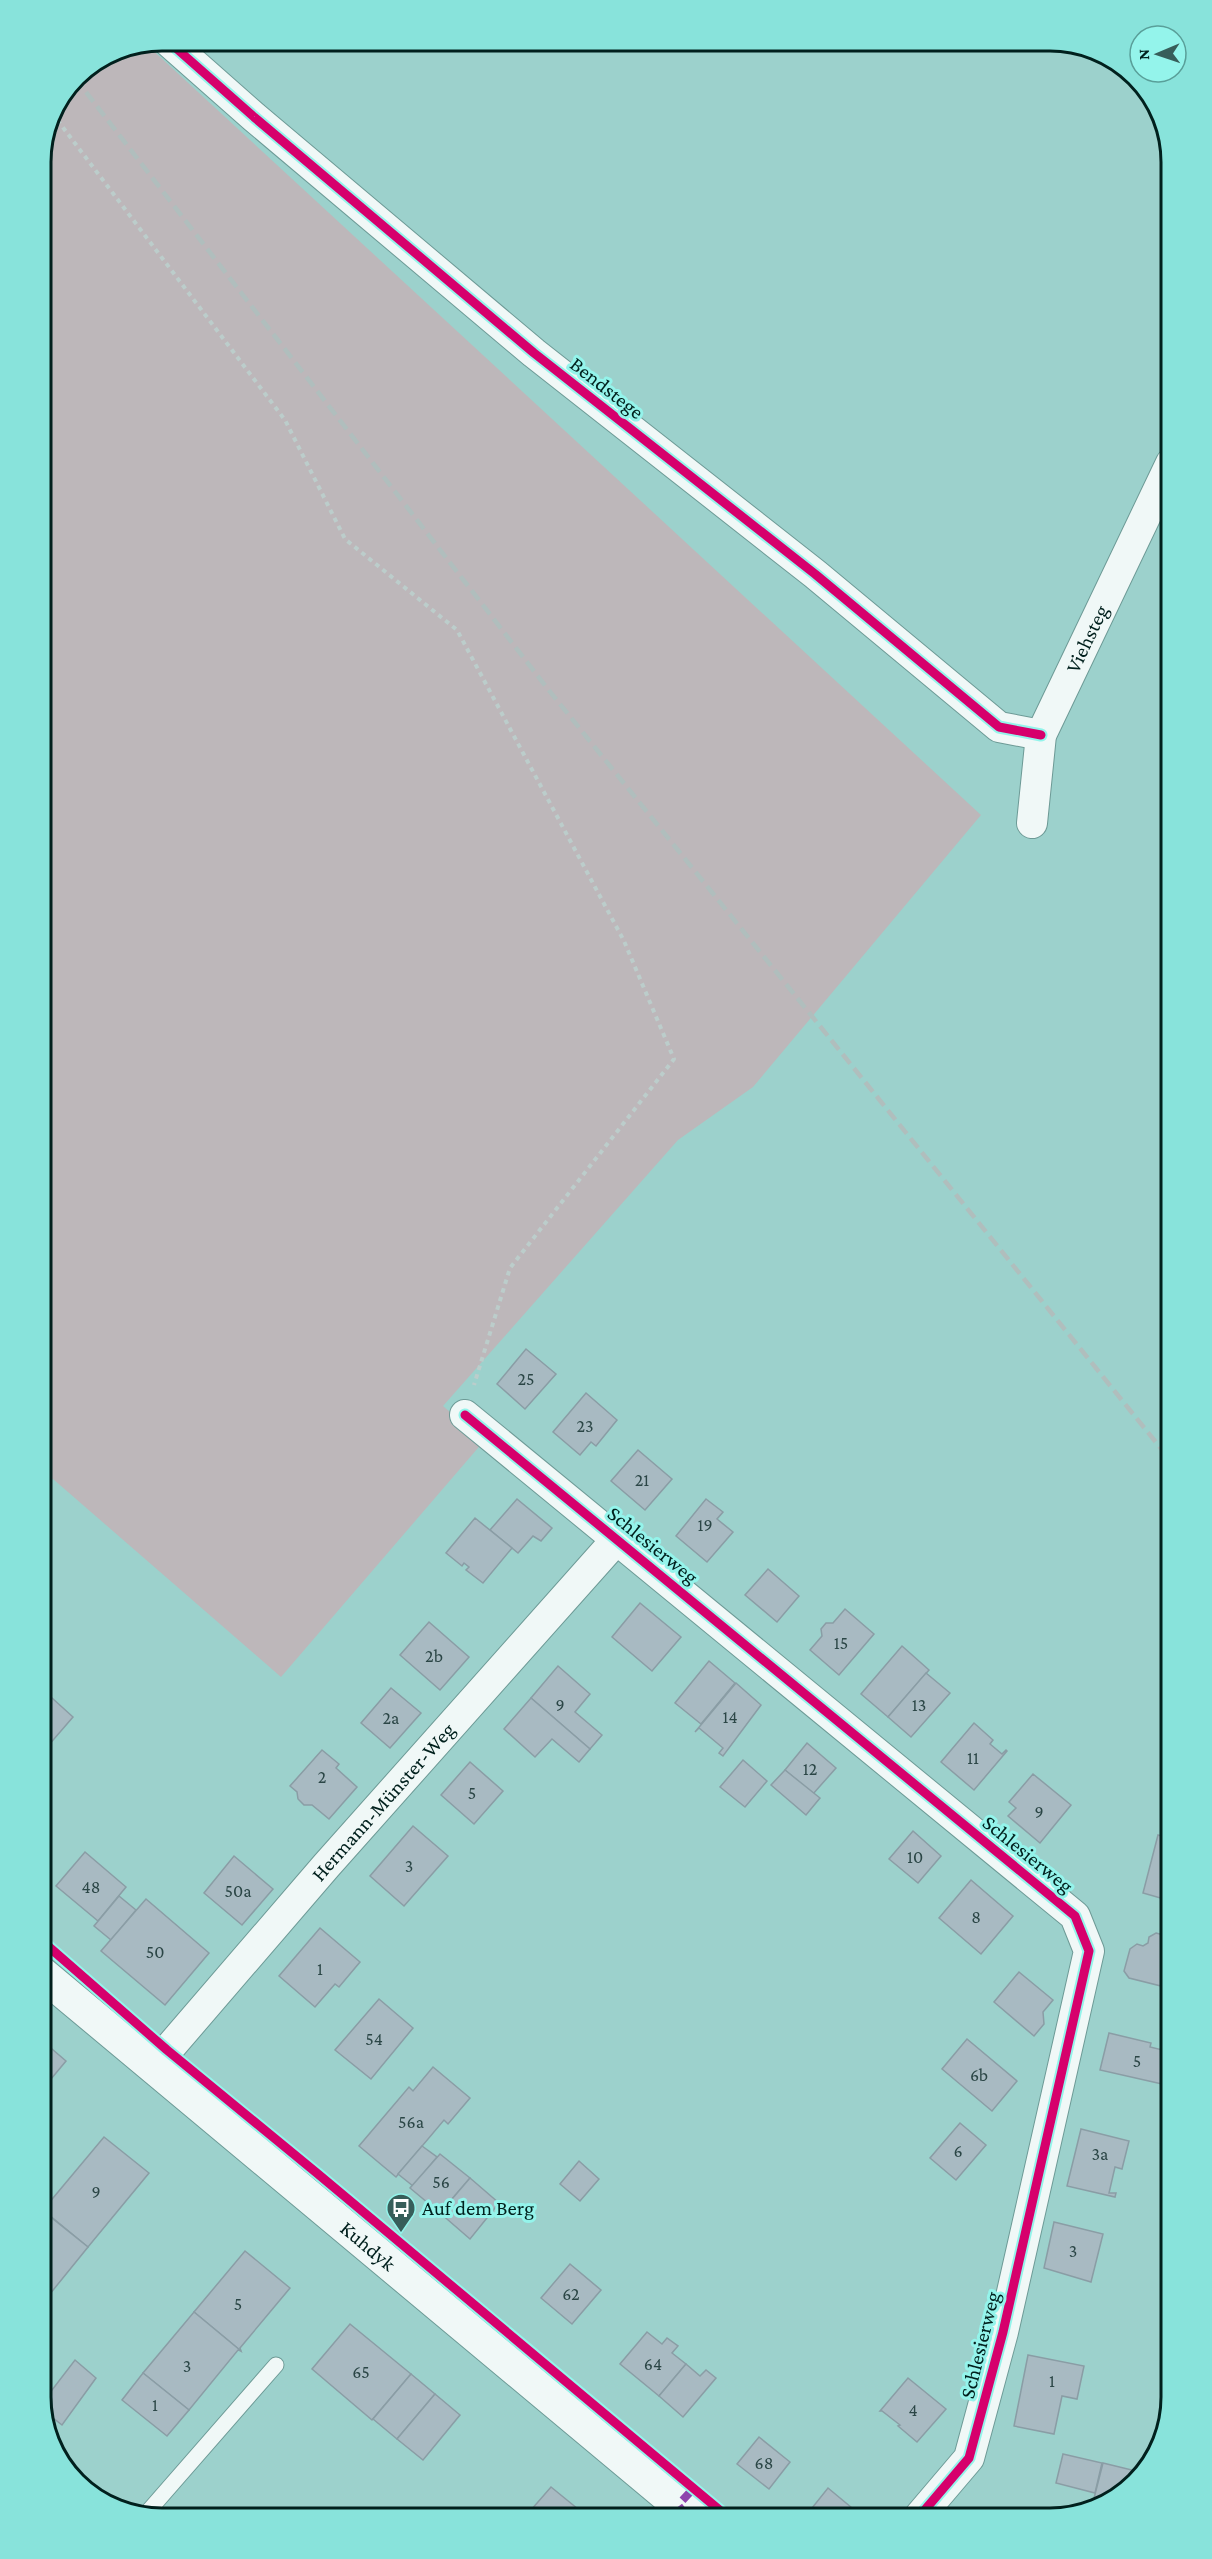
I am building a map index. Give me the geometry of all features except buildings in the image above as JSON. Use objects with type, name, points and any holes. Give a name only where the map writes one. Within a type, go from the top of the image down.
[{"type":"main road","name":"Kuhdyk","points":[[51,1982],[672,2508]]},
{"type":"street","name":"Bendstege","points":[[180,51],[254,117],[534,353],[815,574],[999,727],[1041,735]]},
{"type":"street","name":"Viehsteg","points":[[1032,823],[1041,735],[1161,486]]},
{"type":"street","name":"Schlesierweg","points":[[465,1414],[1075,1916],[1089,1951],[1003,2332],[969,2458],[926,2508]]},
{"type":"street","name":"Hermann-Münster-Weg","points":[[153,2067],[326,1866],[617,1539]]},
{"type":"lane","points":[[152,2508],[276,2365]]},
{"type":"path","points":[[59,122],[285,420],[345,539],[457,630],[624,941],[674,1059],[510,1268],[465,1414]]},
{"type":"shaded area","points":[[154,52],[981,815],[753,1087],[678,1140],[443,1406],[484,1441],[281,1677],[53,1479],[51,1481],[51,155],[59,120],[74,94],[89,79],[113,62],[140,53]]},
{"type":"railway","points":[[82,86],[547,688],[1161,1449]]},
{"type":"marked path","points":[[680,2508],[678,2505],[693,2489]]},
{"type":"cycle path","points":[[179,51],[254,117],[534,353],[815,574],[999,727],[1041,735]]},
{"type":"cycle path","points":[[465,1415],[1075,1916],[1089,1951],[1003,2332],[969,2458],[926,2508]]},
{"type":"cycle path","points":[[51,1949],[167,2050],[717,2508]]},
{"type":"place","name":"Auf dem Berg","points":[[401,2234]]}]
